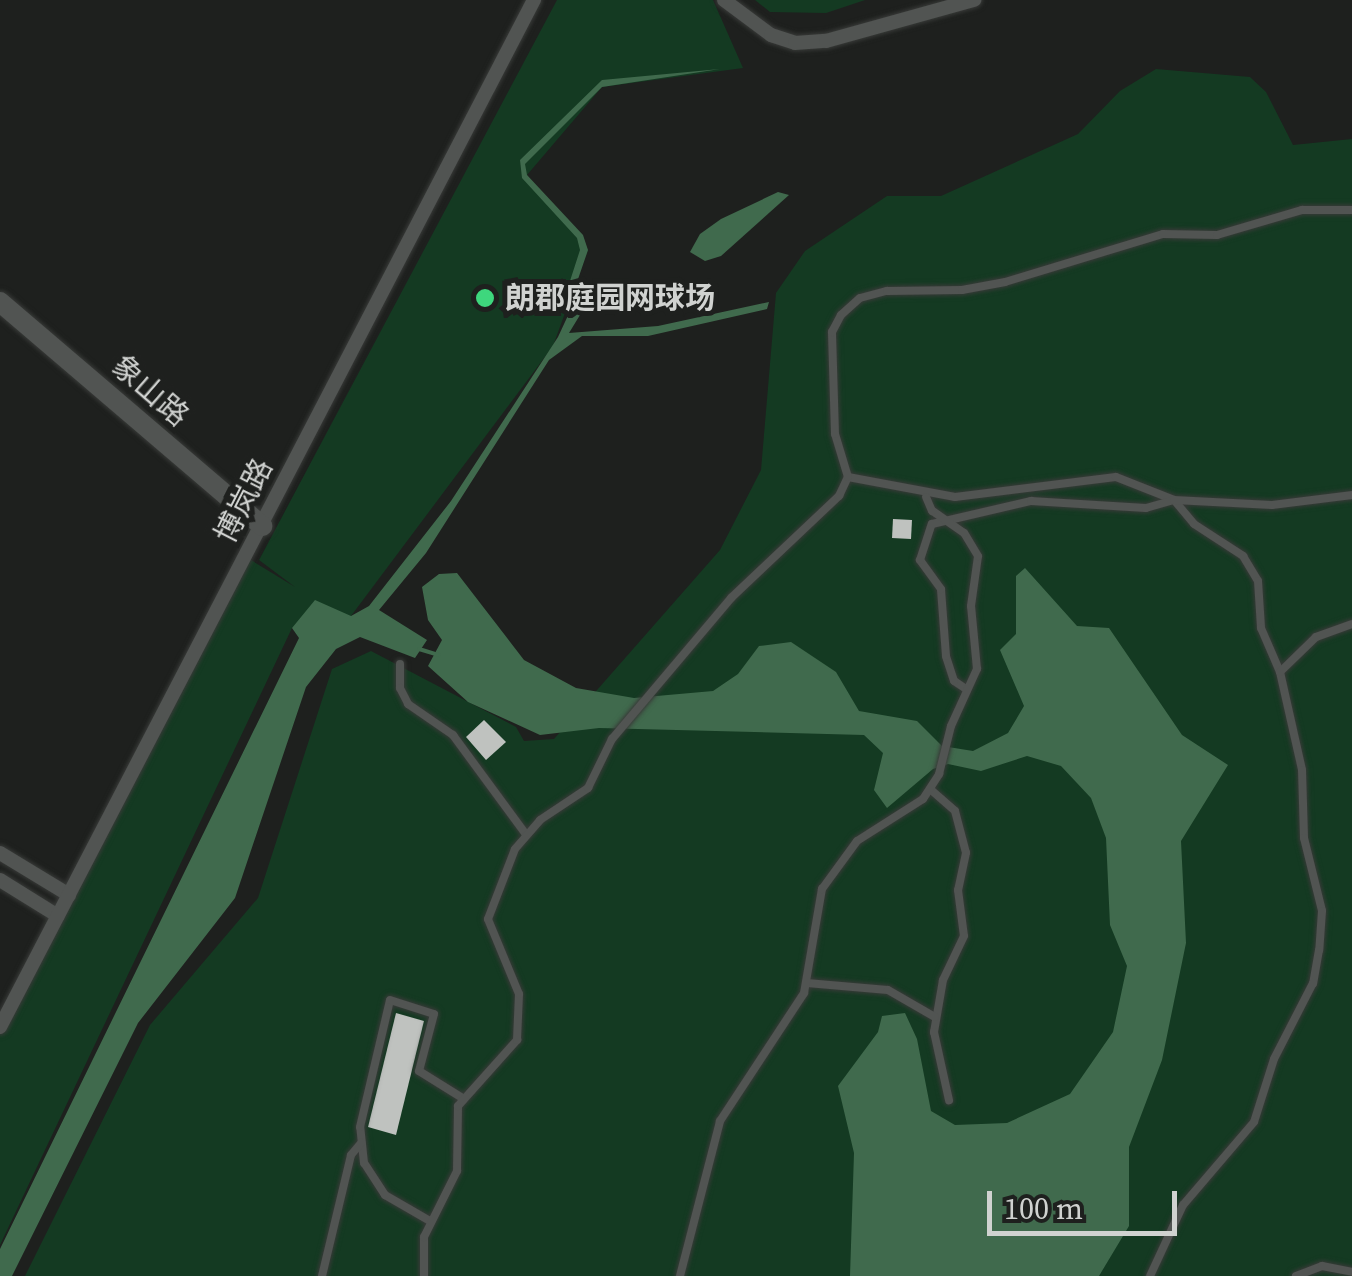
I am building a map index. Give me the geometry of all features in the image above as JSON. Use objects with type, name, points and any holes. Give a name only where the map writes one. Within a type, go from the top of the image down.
[{"type":"main road","name":"象山路","points":[[0,302],[262,526]]},
{"type":"street","name":"博岚路","points":[[0,1026],[534,0]]},
{"type":"street","points":[[724,0],[771,35],[794,43],[826,42],[974,0]]},
{"type":"street","points":[[0,853],[69,896]]},
{"type":"street","points":[[0,880],[58,916]]},
{"type":"lane","points":[[424,1276],[420,1258],[430,1221],[457,1171],[464,1099],[517,1040],[519,994],[488,919],[525,833],[588,788],[612,740],[754,572],[840,496],[848,478],[836,434],[832,332],[860,298],[909,287],[962,290],[1005,282],[1163,234],[1217,235],[1302,210],[1352,210]]},
{"type":"lane","points":[[848,478],[926,497],[1116,477],[1174,500],[1194,524],[1252,568],[1266,646],[1280,672],[1322,911],[1312,982],[1274,1059],[1254,1122],[1183,1204],[1150,1276]]},
{"type":"lane","points":[[966,690],[954,682],[946,656],[941,588],[920,560],[925,532],[942,520],[1032,501],[1130,508],[1174,500],[1272,505],[1352,495]]},
{"type":"lane","points":[[680,1276],[720,1121],[807,984],[812,922],[834,868],[872,830],[913,810],[940,774],[979,646],[971,606],[978,556],[964,533],[942,520],[926,497]]},
{"type":"lane","points":[[1280,672],[1316,637],[1352,624]]},
{"type":"lane","points":[[400,664],[400,688],[408,704],[453,735],[525,833]]},
{"type":"lane","points":[[930,789],[955,811],[966,853],[958,890],[964,936],[935,1017],[936,1061],[949,1100]]},
{"type":"lane","points":[[807,984],[888,990],[935,1017]]},
{"type":"lane","points":[[430,1221],[385,1195],[372,1180],[361,1144],[390,1000],[434,1014],[420,1071],[464,1099]]},
{"type":"lane","points":[[322,1276],[350,1155],[361,1144]]},
{"type":"lane","points":[[1296,1276],[1322,1266],[1352,1272]]},
{"type":"shaded area","name":"朗郡庭园网球场","points":[[557,0],[713,0],[743,68],[602,87],[527,175],[588,250],[553,346],[351,616],[292,628],[0,1245],[0,1027],[246,557],[295,587],[259,560]]},
{"type":"shaded area","points":[[755,0],[865,0],[826,13],[770,12]]},
{"type":"shaded area","points":[[720,69],[602,87],[525,164],[527,175],[583,235],[588,250],[576,285],[580,315],[569,333],[658,326],[769,302],[767,309],[648,336],[582,336],[549,360],[426,553],[379,610],[427,640],[415,658],[360,637],[336,649],[306,687],[235,898],[138,1023],[12,1276],[0,1276],[0,1249],[299,638],[292,628],[315,600],[351,616],[369,606],[451,501],[558,337],[571,309],[569,284],[580,250],[577,238],[522,178],[520,160],[602,80]]},
{"type":"shaded area","points":[[1156,69],[1250,77],[1266,92],[1293,145],[1352,139],[1352,1276],[25,1276],[150,1025],[258,898],[332,669],[371,651],[516,727],[524,741],[554,739],[720,550],[761,470],[776,293],[805,251],[887,196],[941,196],[1078,134],[1120,91]]},
{"type":"shaded area","points":[[778,192],[789,195],[721,256],[705,261],[690,252],[700,234],[721,219]]},
{"type":"shaded area","points":[[1025,568],[1077,626],[1109,628],[1182,735],[1228,765],[1181,841],[1186,943],[1162,1060],[1129,1147],[1129,1226],[1099,1276],[850,1276],[854,1153],[838,1086],[878,1032],[882,1016],[905,1013],[917,1039],[931,1111],[955,1125],[1007,1123],[1070,1094],[1113,1032],[1127,966],[1110,925],[1106,838],[1091,798],[1061,766],[1027,756],[981,771],[948,764],[933,769],[887,808],[874,790],[883,753],[864,735],[599,728],[540,735],[468,702],[428,666],[442,640],[428,620],[422,587],[439,574],[457,573],[524,660],[576,688],[634,698],[713,691],[738,674],[759,646],[791,642],[836,672],[859,711],[917,721],[942,746],[973,751],[1008,733],[1024,706],[1000,650],[1016,634],[1016,576]]},
{"type":"building","points":[[893,519],[912,520],[911,539],[892,538]]},
{"type":"building","points":[[484,720],[506,742],[486,760],[466,737]]},
{"type":"building","points":[[396,1013],[424,1021],[396,1135],[368,1127]]},
{"type":"waterway","points":[[419,649],[439,655]]},
{"type":"place","name":"朗郡庭园网球场","points":[[485,298]]}]
